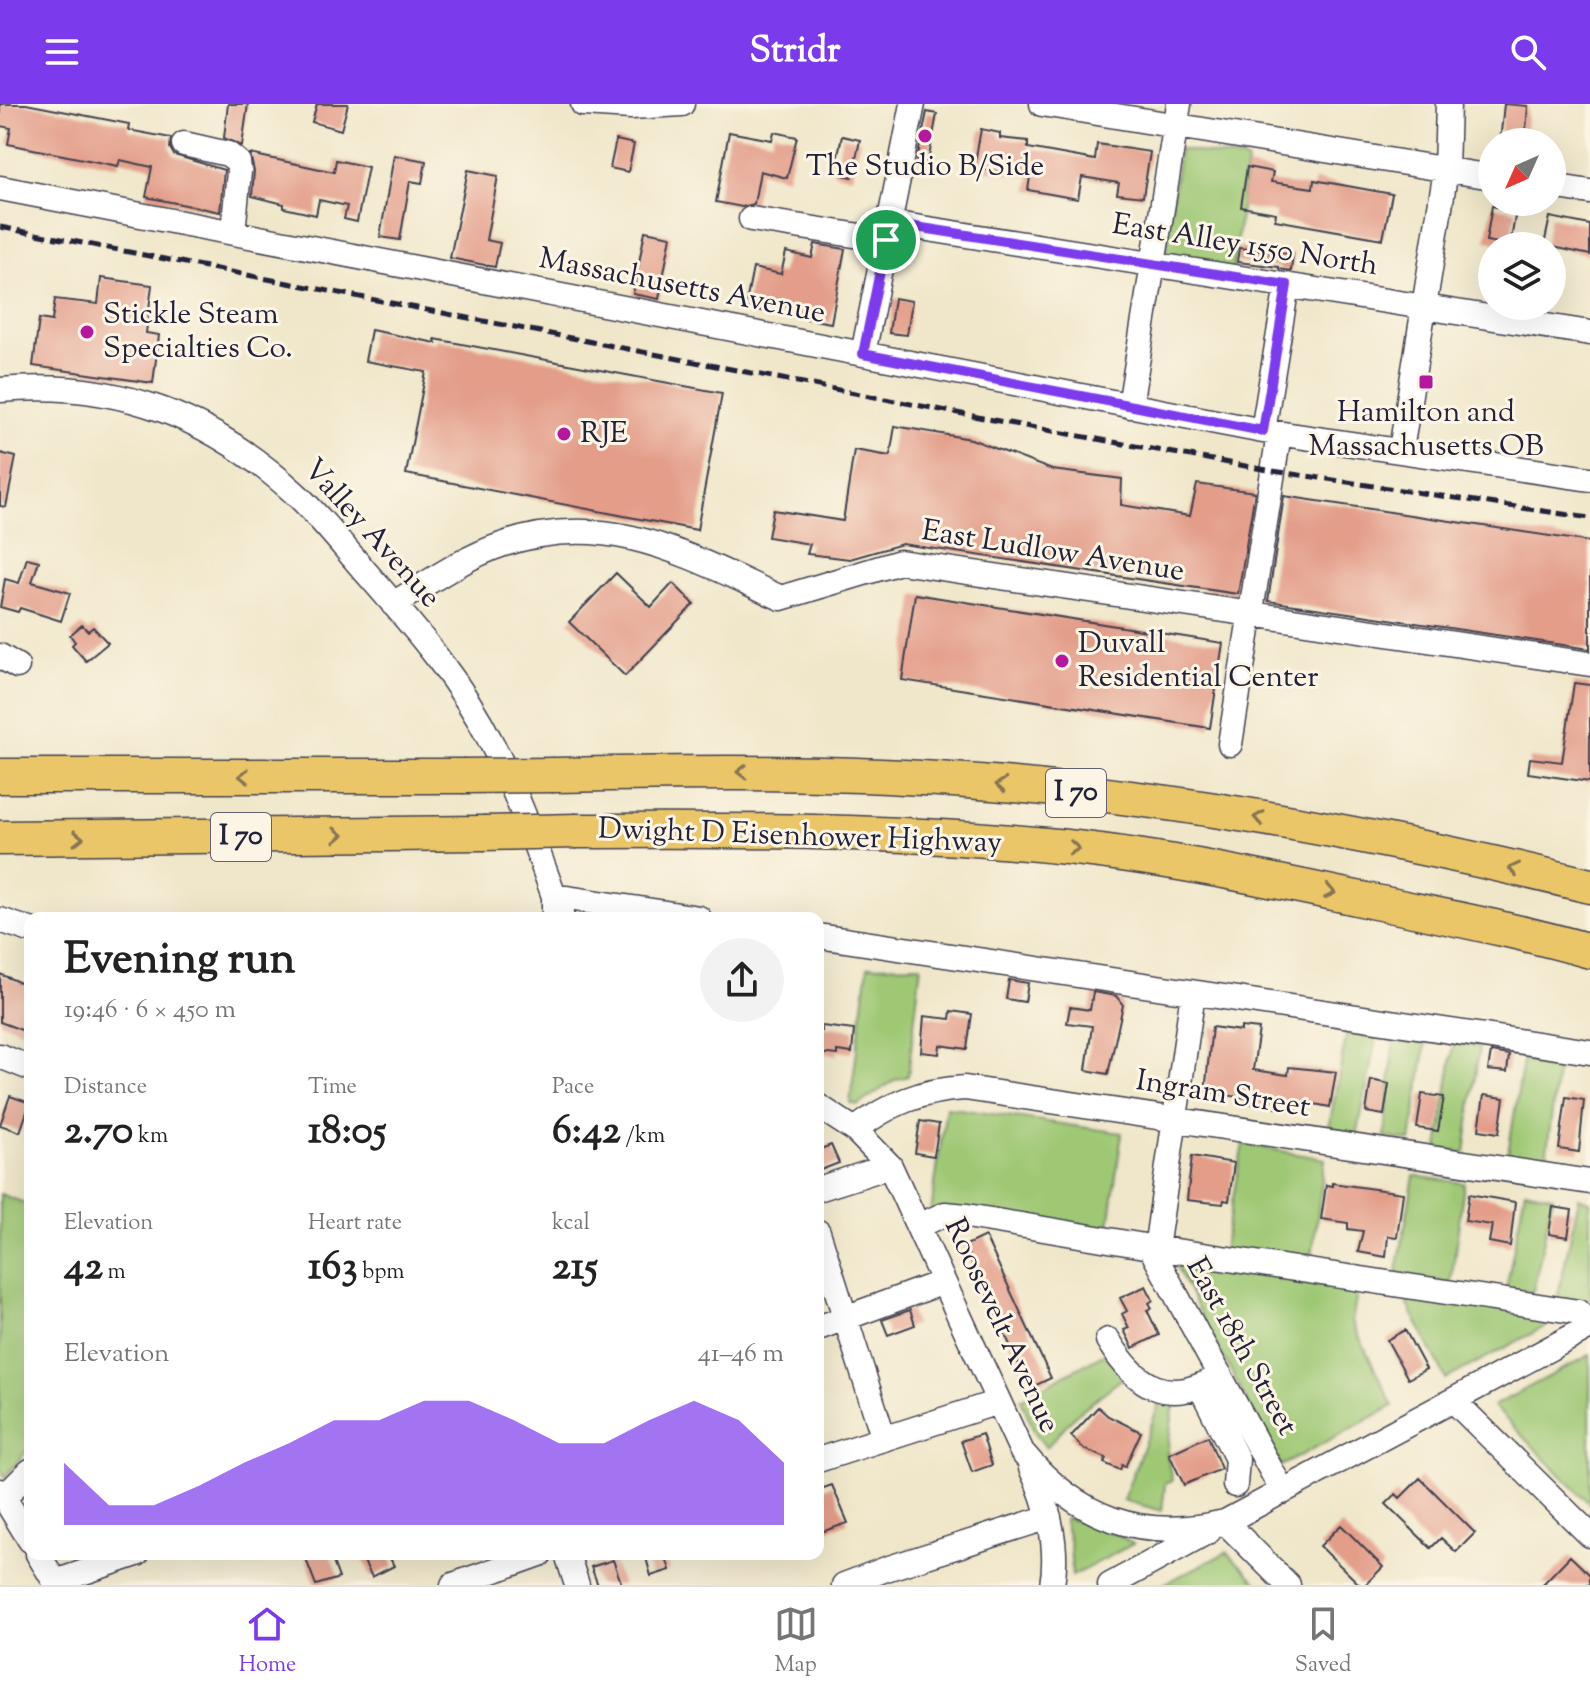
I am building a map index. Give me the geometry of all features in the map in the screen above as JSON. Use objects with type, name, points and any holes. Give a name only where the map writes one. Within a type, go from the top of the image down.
[{"type":"highway","name":"Dwight D Eisenhower Highway","points":[[0,776],[819,773],[1013,786],[1119,797],[1276,821],[1590,886]]},
{"type":"highway","name":"Dwight D Eisenhower Highway","points":[[0,838],[577,831],[843,832],[1066,847],[1233,872],[1536,936],[1590,951]]},
{"type":"street","points":[[583,104],[682,104]]},
{"type":"street","points":[[863,354],[913,104]]},
{"type":"street","points":[[1042,104],[1177,114],[1478,175]]},
{"type":"street","points":[[1401,450],[1446,170],[1448,104]]},
{"type":"street","points":[[1130,406],[1177,114]]},
{"type":"street","points":[[184,144],[228,154],[238,162],[233,232]]},
{"type":"street","name":"Massachusetts Avenue","points":[[0,188],[1271,432],[1590,479]]},
{"type":"street","points":[[1566,188],[1590,192]]},
{"type":"street","name":"East Alley 1550 North","points":[[751,219],[1153,264],[1590,333]]},
{"type":"street","points":[[1230,744],[1251,615],[1287,285]]},
{"type":"street","name":"Valley Avenue","points":[[0,390],[53,388],[107,393],[148,404],[208,429],[258,462],[299,497],[393,604],[452,678],[492,742],[521,804],[556,911]]},
{"type":"street","name":"East Ludlow Avenue","points":[[393,604],[465,561],[499,545],[542,534],[579,531],[624,534],[660,545],[781,598],[900,562],[1590,664]]},
{"type":"street","points":[[556,911],[576,912]]},
{"type":"street","points":[[0,920],[24,928]]},
{"type":"street","points":[[824,937],[1590,1052]]},
{"type":"street","name":"East 18th Street","points":[[1193,993],[1155,1256],[1210,1381],[1283,1492]]},
{"type":"street","points":[[0,1056],[24,1066]]},
{"type":"street","name":"Ingram Street","points":[[855,1130],[896,1103],[926,1092],[965,1088],[1590,1182]]},
{"type":"street","name":"Roosevelt Avenue","points":[[824,1110],[855,1130],[890,1166],[1022,1452],[1058,1490],[1076,1503],[1117,1522],[1168,1530],[1225,1522],[1589,1328]]},
{"type":"street","points":[[824,1187],[890,1166]]},
{"type":"street","points":[[918,1226],[945,1214],[1579,1312],[1589,1328]]},
{"type":"street","points":[[824,1251],[884,1439]]},
{"type":"street","points":[[824,1326],[943,1282]]},
{"type":"street","points":[[1108,1340],[1122,1363],[1155,1387],[1174,1392],[1191,1391],[1210,1381],[1237,1459],[1235,1485]]},
{"type":"street","points":[[1454,1401],[1590,1535]]},
{"type":"street","points":[[824,1458],[998,1402]]},
{"type":"street","points":[[1022,1452],[1049,1517],[1055,1564],[1052,1585]]},
{"type":"street","points":[[24,1476],[2,1494],[24,1530]]},
{"type":"street","points":[[844,1585],[1049,1517]]},
{"type":"street","points":[[1110,1585],[1225,1522],[1288,1585]]},
{"type":"street","points":[[42,1560],[56,1584],[121,1560]]},
{"type":"street","points":[[453,1585],[523,1560]]},
{"type":"street","points":[[569,1560],[577,1585]]},
{"type":"green space","points":[[1179,149],[1247,160],[1233,271],[1165,260]]},
{"type":"green space","points":[[921,965],[908,1076],[895,1080],[858,1105],[850,1103],[868,966]]},
{"type":"green space","points":[[1347,1032],[1376,1038],[1357,1137],[1328,1133]]},
{"type":"green space","points":[[1394,1036],[1426,1043],[1411,1141],[1385,1137]]},
{"type":"green space","points":[[1454,1042],[1479,1047],[1465,1153],[1438,1149]]},
{"type":"green space","points":[[1525,1049],[1559,1057],[1545,1166],[1507,1159]]},
{"type":"green space","points":[[946,1107],[1122,1133],[1108,1233],[931,1212]]},
{"type":"green space","points":[[1243,1144],[1325,1159],[1311,1263],[1223,1251]]},
{"type":"green space","points":[[1414,1176],[1464,1183],[1451,1283],[1396,1277]]},
{"type":"green space","points":[[1525,1190],[1553,1196],[1533,1292],[1506,1289]]},
{"type":"green space","points":[[0,1194],[24,1203],[24,1454],[5,1477],[0,1469]]},
{"type":"green space","points":[[1579,1198],[1590,1201],[1590,1299],[1581,1304],[1557,1300]]},
{"type":"green space","points":[[1172,1259],[1359,1283],[1352,1322],[1393,1406],[1281,1466]]},
{"type":"green space","points":[[1399,1287],[1563,1317],[1446,1379]]},
{"type":"green space","points":[[1105,1353],[1124,1377],[1075,1415],[1046,1448],[1034,1431],[1021,1399]]},
{"type":"green space","points":[[1590,1355],[1590,1504],[1493,1406]]},
{"type":"green space","points":[[1162,1396],[1174,1402],[1167,1456],[1172,1481],[1165,1484],[1162,1511],[1123,1500]]},
{"type":"green space","points":[[1066,1518],[1116,1534],[1133,1544],[1072,1576]]},
{"type":"green space","points":[[1227,1552],[1260,1585],[1162,1585]]},
{"type":"building","points":[[0,104],[26,104],[129,124],[128,130],[171,138],[170,148],[174,155],[224,170],[220,212],[146,197],[152,167],[120,160],[118,166],[8,144],[11,128],[0,126]]},
{"type":"building","points":[[228,104],[248,104],[242,146],[224,138]]},
{"type":"building","points":[[317,104],[348,104],[341,130],[312,122]]},
{"type":"building","points":[[1504,104],[1528,106],[1526,128],[1501,128]]},
{"type":"building","name":"The Studio B/Side","points":[[927,112],[937,114],[928,162],[917,160]]},
{"type":"building","points":[[981,129],[1000,133],[1000,138],[1028,141],[1028,148],[1095,160],[1097,144],[1150,152],[1143,197],[1117,194],[1119,183],[1082,177],[1078,199],[1028,190],[1030,177],[974,168]]},
{"type":"building","points":[[729,132],[772,140],[774,132],[797,137],[787,178],[760,171],[754,204],[742,207],[716,202]]},
{"type":"building","points":[[842,136],[860,140],[852,177],[834,173]]},
{"type":"building","points":[[616,140],[634,144],[628,172],[610,168]]},
{"type":"building","points":[[250,154],[334,172],[336,160],[368,167],[357,222],[344,219],[347,206],[319,200],[316,215],[252,196],[254,171]]},
{"type":"building","points":[[394,155],[426,161],[422,183],[410,181],[400,240],[380,237]]},
{"type":"building","points":[[1247,167],[1273,172],[1271,182],[1313,188],[1314,180],[1392,194],[1383,239],[1275,220],[1276,213],[1241,207]]},
{"type":"building","points":[[468,170],[498,176],[486,240],[500,243],[495,267],[450,258]]},
{"type":"building","points":[[1490,216],[1515,216],[1512,232],[1488,232]]},
{"type":"building","points":[[1550,217],[1590,225],[1590,255],[1566,250],[1566,232],[1547,232]]},
{"type":"building","points":[[645,231],[671,236],[659,299],[633,294]]},
{"type":"building","points":[[815,244],[845,249],[831,323],[745,308],[753,268],[781,274],[786,252],[812,258]]},
{"type":"building","points":[[1239,248],[1293,254],[1291,271],[1237,262]]},
{"type":"building","name":"Stickle Steam Specialties Co.","points":[[101,278],[152,285],[146,333],[159,335],[153,383],[33,366],[39,319],[52,321],[55,299],[98,304]]},
{"type":"building","points":[[894,298],[912,301],[907,335],[889,333]]},
{"type":"building","name":"RJE","points":[[371,330],[436,343],[435,339],[722,393],[697,530],[406,474],[426,372],[365,361]]},
{"type":"building","points":[[895,426],[971,439],[1052,470],[1122,479],[1121,505],[1190,516],[1197,484],[1255,492],[1238,594],[902,544],[850,559],[807,554],[810,544],[768,537],[773,510],[843,521],[854,450],[890,456]]},
{"type":"building","points":[[0,453],[16,457],[6,507],[0,506]]},
{"type":"building","points":[[1284,496],[1590,542],[1590,649],[1268,601]]},
{"type":"building","points":[[27,558],[39,561],[32,582],[70,593],[61,621],[20,608],[18,612],[0,607],[5,579],[19,583]]},
{"type":"building","points":[[616,573],[651,607],[673,583],[694,604],[625,676],[569,622]]},
{"type":"building","name":"Duvall Residential Center","points":[[915,594],[1223,643],[1210,728],[902,680]]},
{"type":"building","points":[[82,625],[88,631],[93,627],[108,643],[86,661],[72,645],[75,642],[70,635]]},
{"type":"building","points":[[1574,683],[1590,685],[1590,782],[1528,773],[1530,758],[1562,762]]},
{"type":"building","points":[[0,974],[24,984],[24,1031],[0,1022]]},
{"type":"building","points":[[1009,980],[1028,983],[1025,1002],[1006,999]]},
{"type":"building","points":[[1093,992],[1116,996],[1123,1005],[1108,1074],[1086,1070],[1092,1026],[1067,1023],[1070,1007],[1090,1010]]},
{"type":"building","points":[[951,1011],[972,1014],[967,1049],[940,1045],[939,1054],[921,1052],[924,1016],[950,1019]]},
{"type":"building","points":[[824,1026],[854,1030],[852,1053],[837,1051],[837,1055],[824,1054]]},
{"type":"building","points":[[1212,1027],[1241,1031],[1241,1027],[1259,1029],[1253,1070],[1288,1075],[1289,1067],[1336,1072],[1330,1107],[1304,1102],[1303,1106],[1298,1105],[1297,1111],[1252,1104],[1253,1099],[1205,1092]]},
{"type":"building","points":[[1491,1052],[1509,1055],[1507,1072],[1488,1070]]},
{"type":"building","points":[[1371,1080],[1389,1084],[1384,1115],[1366,1112]]},
{"type":"building","points":[[1422,1094],[1444,1097],[1438,1131],[1417,1128]]},
{"type":"building","points":[[1484,1095],[1504,1098],[1499,1133],[1479,1130]]},
{"type":"building","points":[[10,1096],[24,1101],[24,1120],[20,1132],[0,1125]]},
{"type":"building","points":[[1566,1097],[1584,1100],[1579,1152],[1559,1149]]},
{"type":"building","points":[[920,1121],[939,1124],[934,1156],[915,1153]]},
{"type":"building","points":[[831,1145],[839,1163],[824,1169],[824,1148]]},
{"type":"building","points":[[1192,1156],[1234,1163],[1229,1201],[1224,1200],[1223,1204],[1187,1200]]},
{"type":"building","points":[[1332,1183],[1403,1193],[1397,1237],[1388,1236],[1386,1257],[1358,1252],[1363,1231],[1348,1229],[1348,1223],[1321,1219],[1326,1185],[1332,1186]]},
{"type":"building","points":[[1469,1194],[1515,1202],[1510,1246],[1489,1242],[1492,1225],[1465,1221]]},
{"type":"building","points":[[1553,1207],[1572,1210],[1568,1237],[1549,1234]]},
{"type":"building","points":[[985,1236],[1051,1378],[1030,1388],[964,1246]]},
{"type":"building","points":[[1146,1286],[1153,1300],[1149,1303],[1152,1308],[1147,1310],[1159,1335],[1133,1348],[1124,1330],[1129,1328],[1122,1314],[1127,1311],[1120,1298]]},
{"type":"building","points":[[910,1310],[915,1325],[888,1335],[882,1320]]},
{"type":"building","points":[[1405,1330],[1426,1369],[1408,1379],[1387,1340]]},
{"type":"building","points":[[1098,1407],[1108,1416],[1141,1432],[1125,1467],[1122,1465],[1120,1470],[1104,1463],[1106,1458],[1084,1449],[1071,1436]]},
{"type":"building","points":[[982,1434],[992,1465],[972,1472],[961,1441]]},
{"type":"building","points":[[1208,1436],[1221,1469],[1184,1485],[1169,1454]]},
{"type":"building","points":[[1420,1478],[1475,1533],[1456,1552],[1441,1538],[1431,1548],[1386,1504],[1396,1494],[1400,1498]]},
{"type":"building","points":[[832,1485],[848,1523],[824,1531],[824,1488]]},
{"type":"building","points":[[1341,1525],[1383,1567],[1365,1585],[1360,1585],[1320,1546]]},
{"type":"building","points":[[1570,1556],[1590,1575],[1590,1585],[1542,1585]]},
{"type":"building","points":[[306,1560],[332,1560],[339,1578],[316,1585]]},
{"type":"building","points":[[363,1560],[391,1560],[394,1566],[372,1577]]},
{"type":"building","points":[[613,1560],[622,1585],[598,1585],[591,1567]]},
{"type":"building","points":[[647,1560],[667,1560],[670,1570],[651,1576]]},
{"type":"railway","points":[[0,227],[1014,424],[1273,471],[1590,518]]},
{"type":"place","name":"The Studio B/Side","points":[[925,136]]},
{"type":"place","name":"Stickle Steam Specialties Co.","points":[[87,332]]},
{"type":"place","name":"Hamilton and Massachusetts OB","points":[[1426,382]]},
{"type":"place","name":"RJE","points":[[564,434]]},
{"type":"place","name":"Duvall Residential Center","points":[[1062,661]]},
{"type":"route","points":[[890,223],[1287,285],[1263,431],[863,354],[886,240],[890,223]]}]
